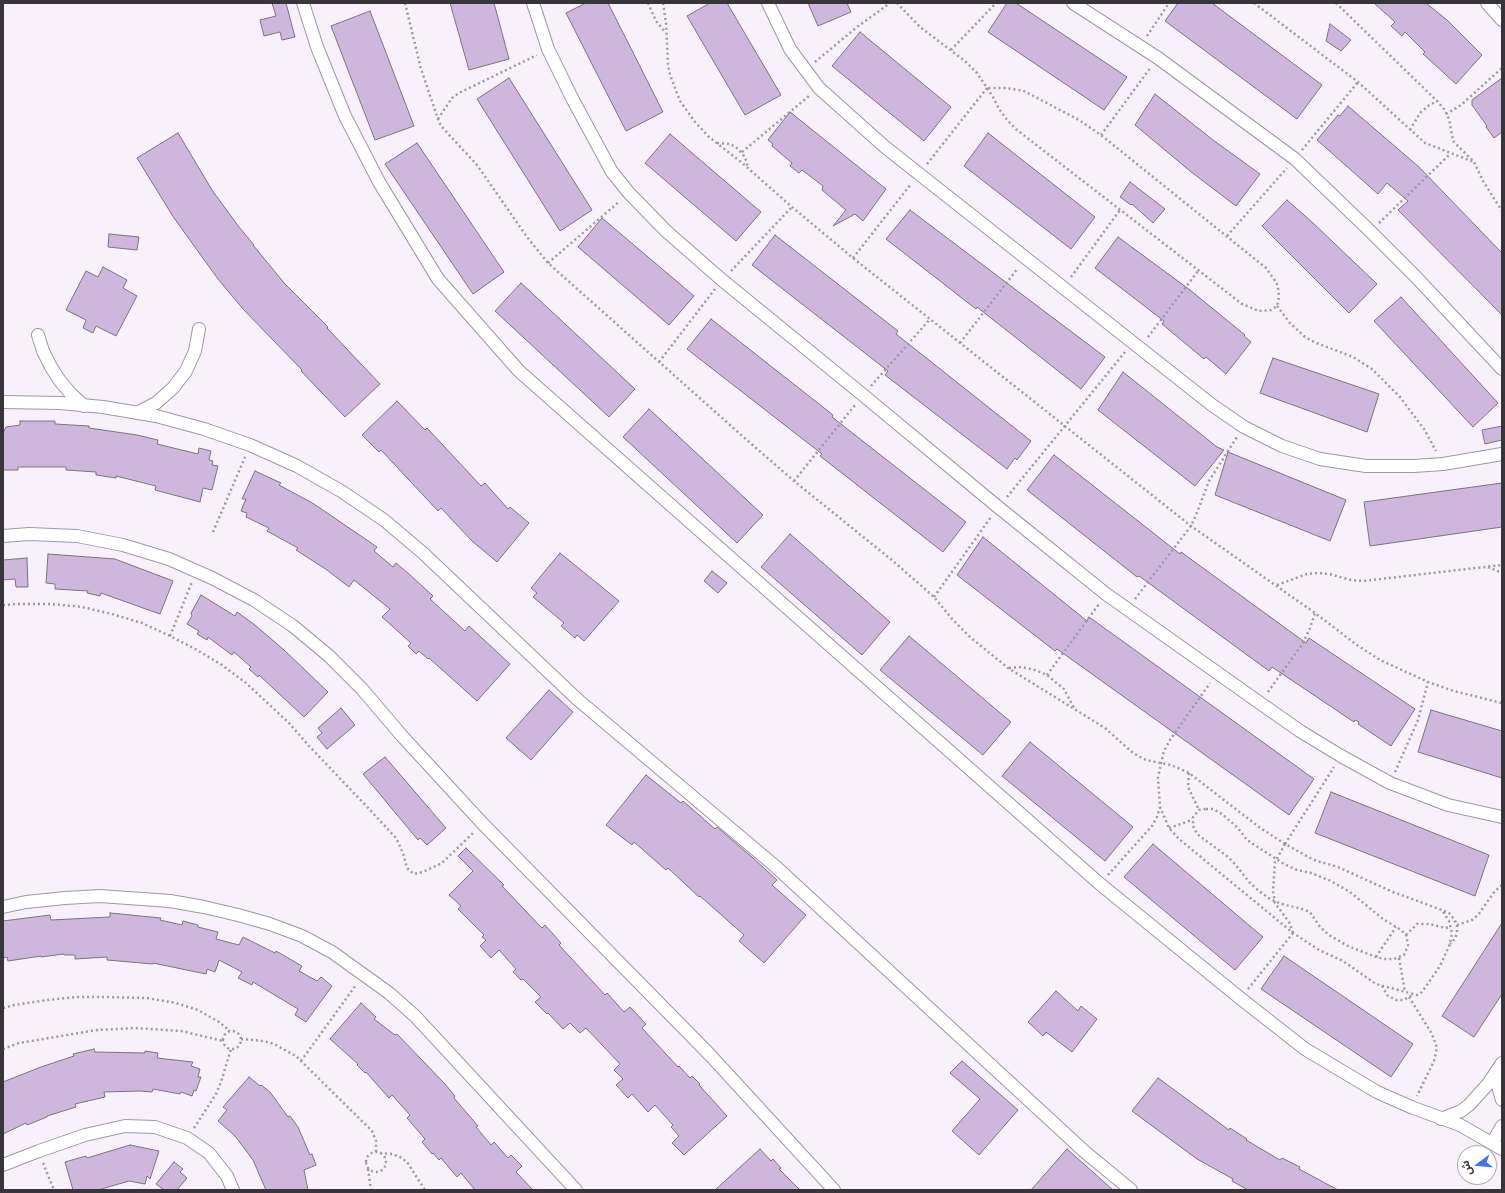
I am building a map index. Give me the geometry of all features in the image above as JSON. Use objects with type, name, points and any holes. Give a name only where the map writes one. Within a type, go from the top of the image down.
[{"type":"street","points":[[303,3],[316,47],[345,116],[378,182],[438,279],[519,371],[1100,884],[1240,998],[1306,1049],[1377,1092],[1441,1119],[1460,1125],[1495,1145]]},
{"type":"street","points":[[532,3],[548,49],[572,100],[612,172],[629,193],[666,231],[722,280],[998,508],[1106,594],[1260,703],[1341,756],[1390,783],[1448,805],[1502,817]]},
{"type":"street","points":[[768,3],[790,49],[819,88],[885,147],[1212,405],[1244,427],[1282,446],[1320,459],[1366,466],[1414,466],[1443,464],[1502,454]]},
{"type":"street","points":[[1074,3],[1141,46],[1295,159],[1370,231],[1502,369]]},
{"type":"street","points":[[1487,3],[1502,20]]},
{"type":"street","points":[[137,413],[156,403],[173,388],[186,371],[195,351],[199,329]]},
{"type":"street","points":[[38,335],[43,351],[54,372],[71,394],[84,406]]},
{"type":"street","points":[[3,402],[84,406],[137,413],[179,422],[250,445],[297,466],[341,491],[384,520],[424,553],[577,699],[775,866],[1085,1152],[1130,1190]]},
{"type":"street","points":[[3,536],[29,534],[76,536],[123,545],[169,559],[254,600],[293,626],[329,656],[362,689],[402,736],[483,824],[711,1056],[834,1190]]},
{"type":"street","points":[[3,907],[26,902],[100,896],[170,901],[204,907],[270,924],[302,936],[332,952],[389,993],[415,1016],[576,1190]]},
{"type":"street","points":[[1441,1119],[1461,1111],[1469,1105],[1488,1084],[1499,1067]]},
{"type":"street","points":[[1499,1067],[1498,1086],[1502,1100]]},
{"type":"street","points":[[3,1165],[85,1135],[125,1126],[155,1126],[187,1138],[208,1153],[227,1176],[233,1190]]},
{"type":"street","points":[[1497,1146],[1502,1126]]},
{"type":"path","points":[[405,3],[421,69],[438,119],[447,133],[477,165],[527,237],[548,263],[765,456],[893,561],[934,597],[953,620],[970,637],[1008,668],[1106,728],[1133,753],[1146,760],[1182,769],[1189,773],[1259,827],[1285,844],[1314,860],[1338,867],[1392,892],[1449,913],[1454,918],[1457,925],[1455,939],[1450,944]]},
{"type":"path","points":[[648,3],[656,21],[666,32]]},
{"type":"path","points":[[663,3],[668,46],[668,64],[674,88],[680,101],[689,114],[701,130],[737,158],[847,253],[1191,526],[1315,613],[1357,646],[1380,660],[1428,682],[1454,691],[1502,703]]},
{"type":"path","points":[[805,69],[857,27],[890,3]]},
{"type":"path","points":[[897,3],[920,27],[965,61],[977,73],[1000,109],[1017,130],[1198,271],[1248,307],[1259,311],[1266,311],[1277,306],[1279,302],[1279,292],[1276,282],[1270,273],[1227,236],[1101,134],[1079,120],[1024,91],[1006,88],[987,88]]},
{"type":"path","points":[[951,50],[996,3]]},
{"type":"path","points":[[1141,46],[1169,3]]},
{"type":"path","points":[[1254,3],[1358,82],[1425,143],[1450,154],[1474,162]]},
{"type":"path","points":[[1336,3],[1437,101],[1446,114],[1453,141],[1474,162],[1502,211]]},
{"type":"path","points":[[438,119],[452,98],[459,93],[548,49]]},
{"type":"path","points":[[1101,134],[1158,58]]},
{"type":"path","points":[[1446,114],[1461,105],[1502,68]]},
{"type":"path","points":[[1227,236],[1295,159],[1358,82]]},
{"type":"path","points":[[742,152],[819,88]]},
{"type":"path","points":[[1410,130],[1420,112],[1437,101]]},
{"type":"path","points":[[716,143],[730,144],[736,147],[742,152],[748,169]]},
{"type":"path","points":[[1370,231],[1450,154]]},
{"type":"path","points":[[548,263],[629,193]]},
{"type":"path","points":[[1063,288],[1120,210]]},
{"type":"path","points":[[960,343],[1026,258]]},
{"type":"path","points":[[934,597],[998,508],[1064,426],[1136,345],[1198,271]]},
{"type":"path","points":[[1277,306],[1290,323],[1305,337],[1318,344],[1353,357],[1372,369],[1405,403],[1424,429],[1443,464]]},
{"type":"path","points":[[1128,609],[1191,526],[1209,481],[1244,427]]},
{"type":"path","points":[[213,532],[250,445]]},
{"type":"path","points":[[1276,585],[1307,574],[1318,573],[1363,581],[1502,565]]},
{"type":"path","points":[[1487,567],[1502,573]]},
{"type":"path","points":[[170,636],[196,571]]},
{"type":"path","points":[[1047,676],[1106,594]]},
{"type":"path","points":[[3,605],[51,604],[82,607],[112,614],[142,623],[170,636],[197,650],[228,670],[268,702],[290,723],[309,746],[396,838],[403,853],[407,868],[410,871],[418,874],[434,868],[442,863],[483,824]]},
{"type":"path","points":[[1260,703],[1295,657],[1303,643],[1315,613]]},
{"type":"path","points":[[1008,668],[1035,670],[1047,676],[1064,689],[1074,708]]},
{"type":"path","points":[[1217,673],[1170,740],[1161,763],[1158,778],[1160,807],[1169,828],[1185,845],[1293,933],[1319,950],[1343,961],[1370,981],[1414,995]]},
{"type":"path","points":[[1390,783],[1418,720],[1428,682]]},
{"type":"path","points":[[1293,933],[1289,922],[1274,899],[1273,883],[1275,862],[1341,756]]},
{"type":"path","points":[[1189,773],[1188,787],[1199,810]]},
{"type":"path","points":[[1100,884],[1152,826],[1160,807]]},
{"type":"path","points":[[1213,809],[1234,824],[1242,835],[1253,845],[1284,864],[1298,870],[1311,873],[1343,888],[1406,935],[1408,940],[1407,950],[1404,955],[1390,960],[1376,957],[1338,942],[1320,927],[1310,912],[1270,899],[1249,882],[1228,857],[1197,834],[1192,820],[1195,813],[1199,810],[1213,809]]},
{"type":"path","points":[[1169,828],[1192,820]]},
{"type":"path","points":[[1457,925],[1472,920],[1478,915],[1495,891],[1502,885]]},
{"type":"path","points":[[1382,986],[1387,994],[1396,1000],[1403,1000],[1422,992],[1440,966],[1450,944],[1452,932],[1451,926],[1442,910]]},
{"type":"path","points":[[1406,935],[1417,924],[1423,923],[1440,927],[1451,926]]},
{"type":"path","points":[[1376,957],[1396,927]]},
{"type":"path","points":[[1240,998],[1293,933]]},
{"type":"path","points":[[1399,958],[1405,992]]},
{"type":"path","points":[[301,1061],[363,974]]},
{"type":"path","points":[[3,1008],[46,1000],[76,997],[147,998],[176,1002],[198,1010],[219,1022],[230,1031],[237,1032],[241,1039]]},
{"type":"path","points":[[1408,997],[1432,1034],[1437,1048],[1434,1062],[1411,1107]]},
{"type":"path","points":[[3,1049],[19,1043],[83,1032],[135,1028],[180,1031],[223,1041],[224,1044],[231,1049]]},
{"type":"path","points":[[223,1041],[224,1037],[230,1031]]},
{"type":"path","points":[[241,1039],[258,1040],[274,1044],[286,1049],[301,1061],[372,1131],[376,1141],[376,1152]]},
{"type":"path","points":[[231,1049],[238,1047],[241,1039]]},
{"type":"path","points":[[187,1138],[216,1094],[231,1049]]},
{"type":"path","points":[[39,1151],[54,1190]]},
{"type":"path","points":[[370,1190],[366,1160],[372,1153],[376,1152],[392,1154],[407,1162],[425,1190]]},
{"type":"path","points":[[368,1168],[376,1172],[383,1168],[385,1160],[384,1156],[380,1153]]},
{"type":"building","points":[[272,3],[286,3],[295,37],[282,40],[280,32],[264,36],[260,20],[276,16]]},
{"type":"building","points":[[450,3],[494,3],[509,59],[469,70]]},
{"type":"building","points":[[586,3],[608,3],[663,112],[626,131],[566,13]]},
{"type":"building","points":[[710,3],[727,3],[781,95],[745,115],[687,16]]},
{"type":"building","points":[[808,3],[847,3],[851,12],[818,26]]},
{"type":"building","points":[[1007,3],[1016,3],[1127,77],[1104,110],[988,32]]},
{"type":"building","points":[[1178,3],[1212,3],[1322,85],[1297,119],[1165,21]]},
{"type":"building","points":[[1374,3],[1426,3],[1447,20],[1482,55],[1456,84],[1423,54],[1425,52],[1405,32],[1402,36],[1391,26],[1395,22]]},
{"type":"building","points":[[370,11],[414,126],[375,140],[331,26]]},
{"type":"building","points":[[1330,24],[1351,40],[1341,51],[1326,41]]},
{"type":"building","points":[[860,32],[951,107],[924,141],[832,66]]},
{"type":"building","points":[[509,78],[592,210],[560,231],[477,99]]},
{"type":"building","points":[[1502,78],[1502,132],[1494,138],[1472,105],[1472,100]]},
{"type":"building","points":[[1155,94],[1213,140],[1260,174],[1236,206],[1190,171],[1135,125]]},
{"type":"building","points":[[1348,106],[1419,167],[1502,253],[1502,315],[1398,210],[1408,201],[1387,183],[1378,194],[1317,140],[1338,115],[1340,116]]},
{"type":"building","points":[[790,112],[886,189],[863,221],[855,214],[833,226],[846,210],[822,190],[823,186],[802,170],[799,173],[790,166],[792,163],[772,146],[773,144],[768,140]]},
{"type":"building","points":[[178,133],[212,190],[253,245],[285,284],[328,327],[327,328],[380,384],[345,417],[243,309],[218,279],[174,218],[137,158]]},
{"type":"building","points":[[988,133],[1095,217],[1071,249],[964,166]]},
{"type":"building","points":[[670,134],[761,212],[736,241],[645,163]]},
{"type":"building","points":[[417,143],[504,272],[473,294],[385,164]]},
{"type":"building","points":[[1130,182],[1165,209],[1153,223],[1132,204],[1131,205],[1120,197]]},
{"type":"building","points":[[1287,200],[1377,284],[1349,313],[1262,226]]},
{"type":"building","points":[[910,210],[1105,357],[1081,389],[977,307],[976,309],[886,239]]},
{"type":"building","points":[[602,218],[694,296],[669,325],[578,247]]},
{"type":"building","points":[[109,234],[139,237],[137,250],[108,247]]},
{"type":"building","points":[[775,235],[898,331],[896,334],[1031,441],[1017,460],[1015,458],[1007,469],[885,375],[888,371],[752,265]]},
{"type":"building","points":[[1118,237],[1190,290],[1245,335],[1244,336],[1251,342],[1226,374],[1206,357],[1204,359],[1162,324],[1164,321],[1095,268]]},
{"type":"building","points":[[103,267],[127,280],[123,288],[137,296],[116,336],[96,326],[93,333],[83,328],[86,320],[66,310],[86,271],[98,277]]},
{"type":"building","points":[[521,283],[635,389],[609,417],[495,311]]},
{"type":"building","points":[[1401,297],[1498,403],[1473,427],[1374,321]]},
{"type":"building","points":[[711,319],[833,415],[832,417],[966,522],[943,552],[820,456],[822,454],[687,349]]},
{"type":"building","points":[[1273,358],[1379,394],[1367,432],[1260,393]]},
{"type":"building","points":[[1123,372],[1217,447],[1224,450],[1195,486],[1098,410]]},
{"type":"building","points":[[397,401],[425,430],[427,428],[481,486],[485,483],[508,509],[510,507],[529,523],[497,562],[472,541],[441,508],[438,511],[381,450],[379,452],[362,435]]},
{"type":"building","points":[[649,409],[763,515],[737,543],[623,437]]},
{"type":"building","points":[[20,421],[55,421],[55,424],[89,426],[89,428],[137,435],[158,440],[157,444],[198,454],[199,448],[211,451],[209,460],[213,461],[212,465],[218,466],[212,490],[203,488],[200,502],[155,490],[156,486],[116,476],[116,478],[96,475],[96,472],[66,470],[66,467],[18,467],[18,470],[3,470],[3,433],[6,427],[20,425]]},
{"type":"building","points":[[1502,426],[1502,440],[1485,444],[1482,430]]},
{"type":"building","points":[[1228,452],[1346,500],[1330,541],[1215,495]]},
{"type":"building","points":[[1054,455],[1180,554],[1181,552],[1306,643],[1309,638],[1415,709],[1391,746],[1358,724],[1359,722],[1355,720],[1354,722],[1272,667],[1269,671],[1139,576],[1137,577],[1027,490]]},
{"type":"building","points":[[255,471],[281,483],[279,485],[314,504],[377,547],[374,551],[393,567],[396,563],[433,596],[430,599],[465,631],[469,626],[510,664],[477,701],[429,658],[428,659],[419,651],[416,654],[408,646],[411,643],[382,617],[390,609],[354,580],[349,587],[327,570],[296,550],[298,548],[267,531],[269,528],[246,517],[247,513],[241,511],[246,499],[242,499]]},
{"type":"building","points":[[1502,483],[1502,527],[1370,546],[1364,502]]},
{"type":"building","points":[[790,534],[890,622],[862,655],[761,567]]},
{"type":"building","points":[[983,537],[1087,621],[1089,617],[1314,779],[1289,815],[1057,649],[1055,651],[957,575]]},
{"type":"building","points":[[560,553],[619,601],[584,641],[577,635],[575,638],[561,626],[564,623],[533,597],[537,593],[531,588]]},
{"type":"building","points":[[48,554],[115,559],[173,581],[160,614],[101,593],[100,596],[87,593],[88,591],[55,589],[55,584],[46,583]]},
{"type":"building","points":[[27,558],[28,587],[16,587],[15,579],[3,580],[3,560]]},
{"type":"building","points":[[712,571],[727,583],[718,593],[704,581]]},
{"type":"building","points":[[201,595],[235,616],[237,612],[255,625],[328,692],[304,717],[259,675],[258,677],[249,669],[251,667],[234,652],[232,655],[208,637],[207,640],[197,634],[199,631],[187,624]]},
{"type":"building","points":[[909,636],[1011,722],[983,755],[880,670]]},
{"type":"building","points":[[549,690],[573,712],[531,760],[506,738]]},
{"type":"building","points":[[341,708],[355,725],[327,749],[317,737],[322,733],[318,728]]},
{"type":"building","points":[[1431,710],[1502,731],[1502,778],[1418,752]]},
{"type":"building","points":[[1030,742],[1133,827],[1105,861],[1002,776]]},
{"type":"building","points":[[385,757],[446,828],[427,845],[420,838],[418,840],[363,774]]},
{"type":"building","points":[[646,775],[681,803],[683,801],[715,829],[717,827],[753,858],[777,880],[772,885],[806,915],[764,963],[739,941],[744,935],[700,896],[699,897],[668,868],[666,870],[634,842],[632,845],[606,825]]},
{"type":"building","points":[[1331,792],[1489,855],[1475,896],[1315,833]]},
{"type":"building","points":[[1153,844],[1263,937],[1235,970],[1124,877]]},
{"type":"building","points":[[466,848],[504,885],[502,886],[542,928],[545,925],[561,943],[559,945],[605,995],[607,993],[624,1012],[630,1007],[646,1024],[642,1028],[678,1067],[679,1066],[690,1078],[692,1076],[700,1084],[699,1085],[727,1116],[684,1155],[672,1143],[679,1136],[671,1127],[673,1125],[655,1105],[648,1112],[632,1094],[628,1098],[616,1085],[623,1079],[614,1070],[620,1064],[586,1028],[580,1033],[570,1023],[563,1029],[535,1002],[541,997],[523,979],[521,980],[513,972],[516,969],[499,950],[491,958],[480,946],[486,940],[482,937],[484,935],[458,909],[461,906],[449,895],[473,871],[458,856]]},
{"type":"building","points":[[110,913],[161,918],[160,920],[182,925],[183,921],[198,925],[198,927],[218,932],[216,939],[239,945],[243,937],[275,953],[276,951],[302,966],[299,971],[317,981],[321,977],[332,986],[306,1022],[295,1015],[298,1009],[253,982],[252,985],[238,978],[242,972],[219,960],[215,972],[207,969],[206,974],[153,963],[107,960],[107,957],[75,959],[75,955],[64,954],[8,961],[7,957],[3,958],[3,921],[50,915],[51,920],[110,917]]},
{"type":"building","points":[[1502,923],[1502,994],[1474,1037],[1442,1016]]},
{"type":"building","points":[[1284,956],[1413,1044],[1391,1077],[1261,989]]},
{"type":"building","points":[[1056,991],[1078,1011],[1081,1006],[1097,1019],[1072,1052],[1046,1032],[1043,1036],[1028,1022]]},
{"type":"building","points":[[361,1003],[376,1017],[374,1019],[395,1035],[397,1034],[445,1084],[455,1096],[454,1098],[478,1126],[476,1127],[491,1145],[494,1142],[508,1158],[511,1155],[522,1166],[516,1172],[533,1190],[475,1190],[461,1173],[457,1177],[441,1158],[439,1160],[433,1153],[432,1154],[422,1142],[425,1139],[407,1118],[410,1115],[392,1095],[389,1098],[366,1072],[365,1073],[357,1065],[358,1064],[330,1039]]},
{"type":"building","points":[[94,1049],[95,1052],[145,1053],[145,1051],[158,1053],[157,1058],[193,1062],[191,1066],[200,1069],[198,1077],[201,1077],[196,1091],[194,1090],[192,1096],[181,1092],[180,1094],[153,1089],[152,1092],[104,1092],[105,1097],[75,1104],[76,1107],[47,1116],[27,1125],[26,1123],[3,1134],[3,1082],[74,1056],[73,1054]]},
{"type":"building","points":[[962,1061],[1018,1110],[979,1155],[952,1131],[980,1099],[950,1073]]},
{"type":"building","points":[[249,1077],[270,1092],[288,1117],[290,1116],[298,1127],[316,1165],[304,1170],[308,1190],[266,1190],[253,1160],[235,1136],[218,1121],[227,1110],[223,1107]]},
{"type":"building","points":[[1158,1078],[1229,1130],[1230,1128],[1247,1139],[1246,1140],[1280,1160],[1282,1158],[1300,1167],[1299,1169],[1338,1190],[1248,1190],[1232,1181],[1233,1179],[1197,1159],[1132,1111]]},
{"type":"building","points":[[130,1145],[159,1151],[150,1179],[147,1176],[145,1184],[129,1181],[98,1190],[73,1190],[65,1162],[86,1156],[87,1158]]},
{"type":"building","points":[[760,1149],[771,1161],[773,1159],[781,1168],[779,1169],[800,1190],[715,1190]]},
{"type":"building","points":[[1067,1149],[1113,1190],[1031,1190]]},
{"type":"building","points":[[174,1162],[183,1169],[180,1172],[187,1178],[177,1190],[164,1190],[156,1184]]}]
